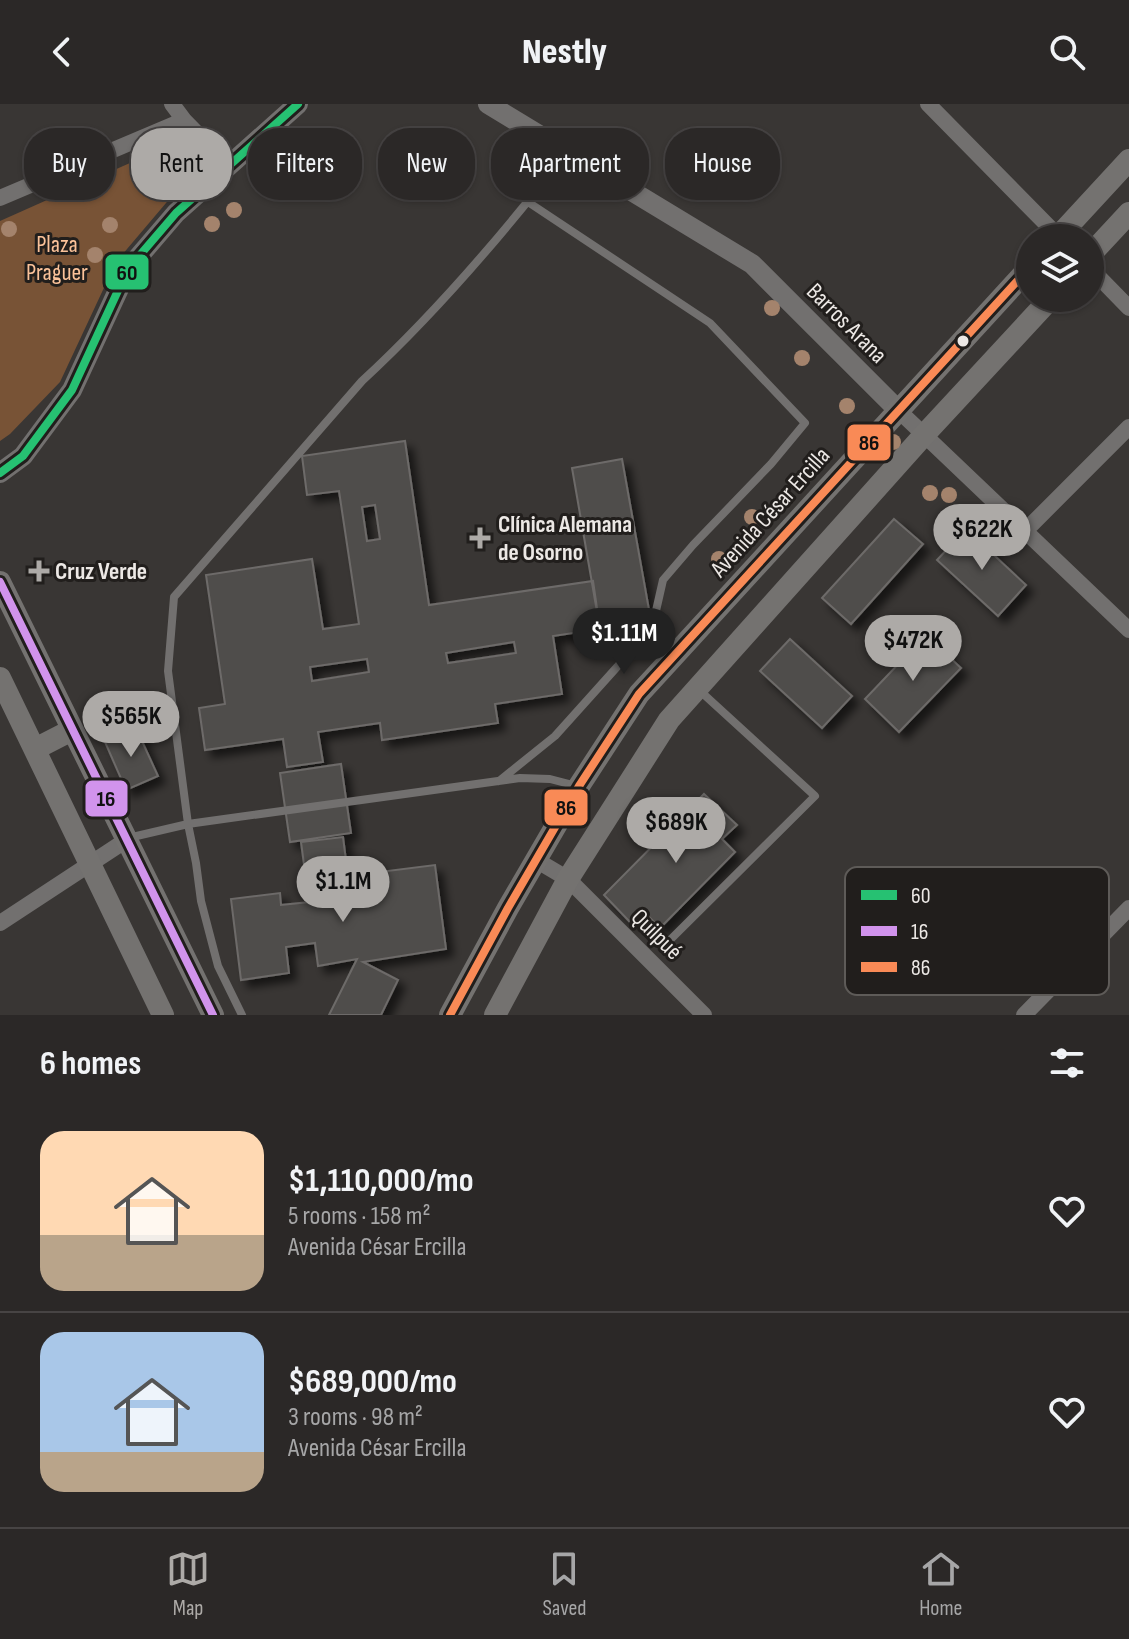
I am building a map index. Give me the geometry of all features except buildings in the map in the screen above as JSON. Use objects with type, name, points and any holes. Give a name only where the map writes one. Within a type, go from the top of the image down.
[{"type":"main road","points":[[1070,224],[1129,160]]},
{"type":"main road","points":[[1104,240],[1129,213]]},
{"type":"main road","name":"Avenida César Ercilla","points":[[450,1015],[579,786],[639,694],[1016,282]]},
{"type":"main road","points":[[495,1015],[568,879],[669,720],[1038,312]]},
{"type":"main road","points":[[0,582],[213,1015]]},
{"type":"main road","points":[[0,678],[163,1015]]},
{"type":"main road","points":[[35,749],[72,730]]},
{"type":"street","points":[[172,104],[192,128]]},
{"type":"street","points":[[232,162],[298,104]]},
{"type":"street","name":"Barros Arana","points":[[488,104],[528,128]]},
{"type":"street","points":[[928,104],[1045,224]]},
{"type":"street","points":[[0,198],[184,120]]},
{"type":"street","points":[[0,473],[23,456],[72,390],[128,269],[190,200]]},
{"type":"street","name":"Barros Arana","points":[[646,200],[752,264],[898,410],[1129,630]]},
{"type":"street","points":[[1104,282],[1129,308]]},
{"type":"street","points":[[1025,531],[1129,427]]},
{"type":"street","points":[[0,923],[128,839]]},
{"type":"street","name":"Quilpué","points":[[536,860],[568,879],[704,1015]]},
{"type":"street","points":[[1109,928],[1129,908]]},
{"type":"street","points":[[1024,1015],[1044,995]]},
{"type":"lane","points":[[242,1015],[218,966],[201,901],[188,824],[168,671],[174,597],[362,381],[423,321],[528,202],[710,323],[805,423],[663,580],[653,624],[617,667],[555,736],[499,781]]},
{"type":"lane","points":[[669,941],[815,796],[696,688]]},
{"type":"lane","points":[[128,839],[188,824],[520,778],[550,779],[579,786]]},
{"type":"green space","name":"Plaza Praguer","points":[[131,163],[131,200],[169,200],[116,262],[60,382],[0,441],[0,221],[47,200],[115,200],[115,170]]},
{"type":"transit line","name":"60","points":[[0,473],[23,456],[72,390],[128,269],[176,213],[298,104]]},
{"type":"transit line","name":"86","points":[[450,1015],[579,786],[639,694],[1016,282]]},
{"type":"transit line","name":"16","points":[[0,582],[213,1015]]},
{"type":"place","name":"Clínica Alemana de Osorno","points":[[480,538]]},
{"type":"place","name":"Cruz Verde","points":[[39,571]]}]
